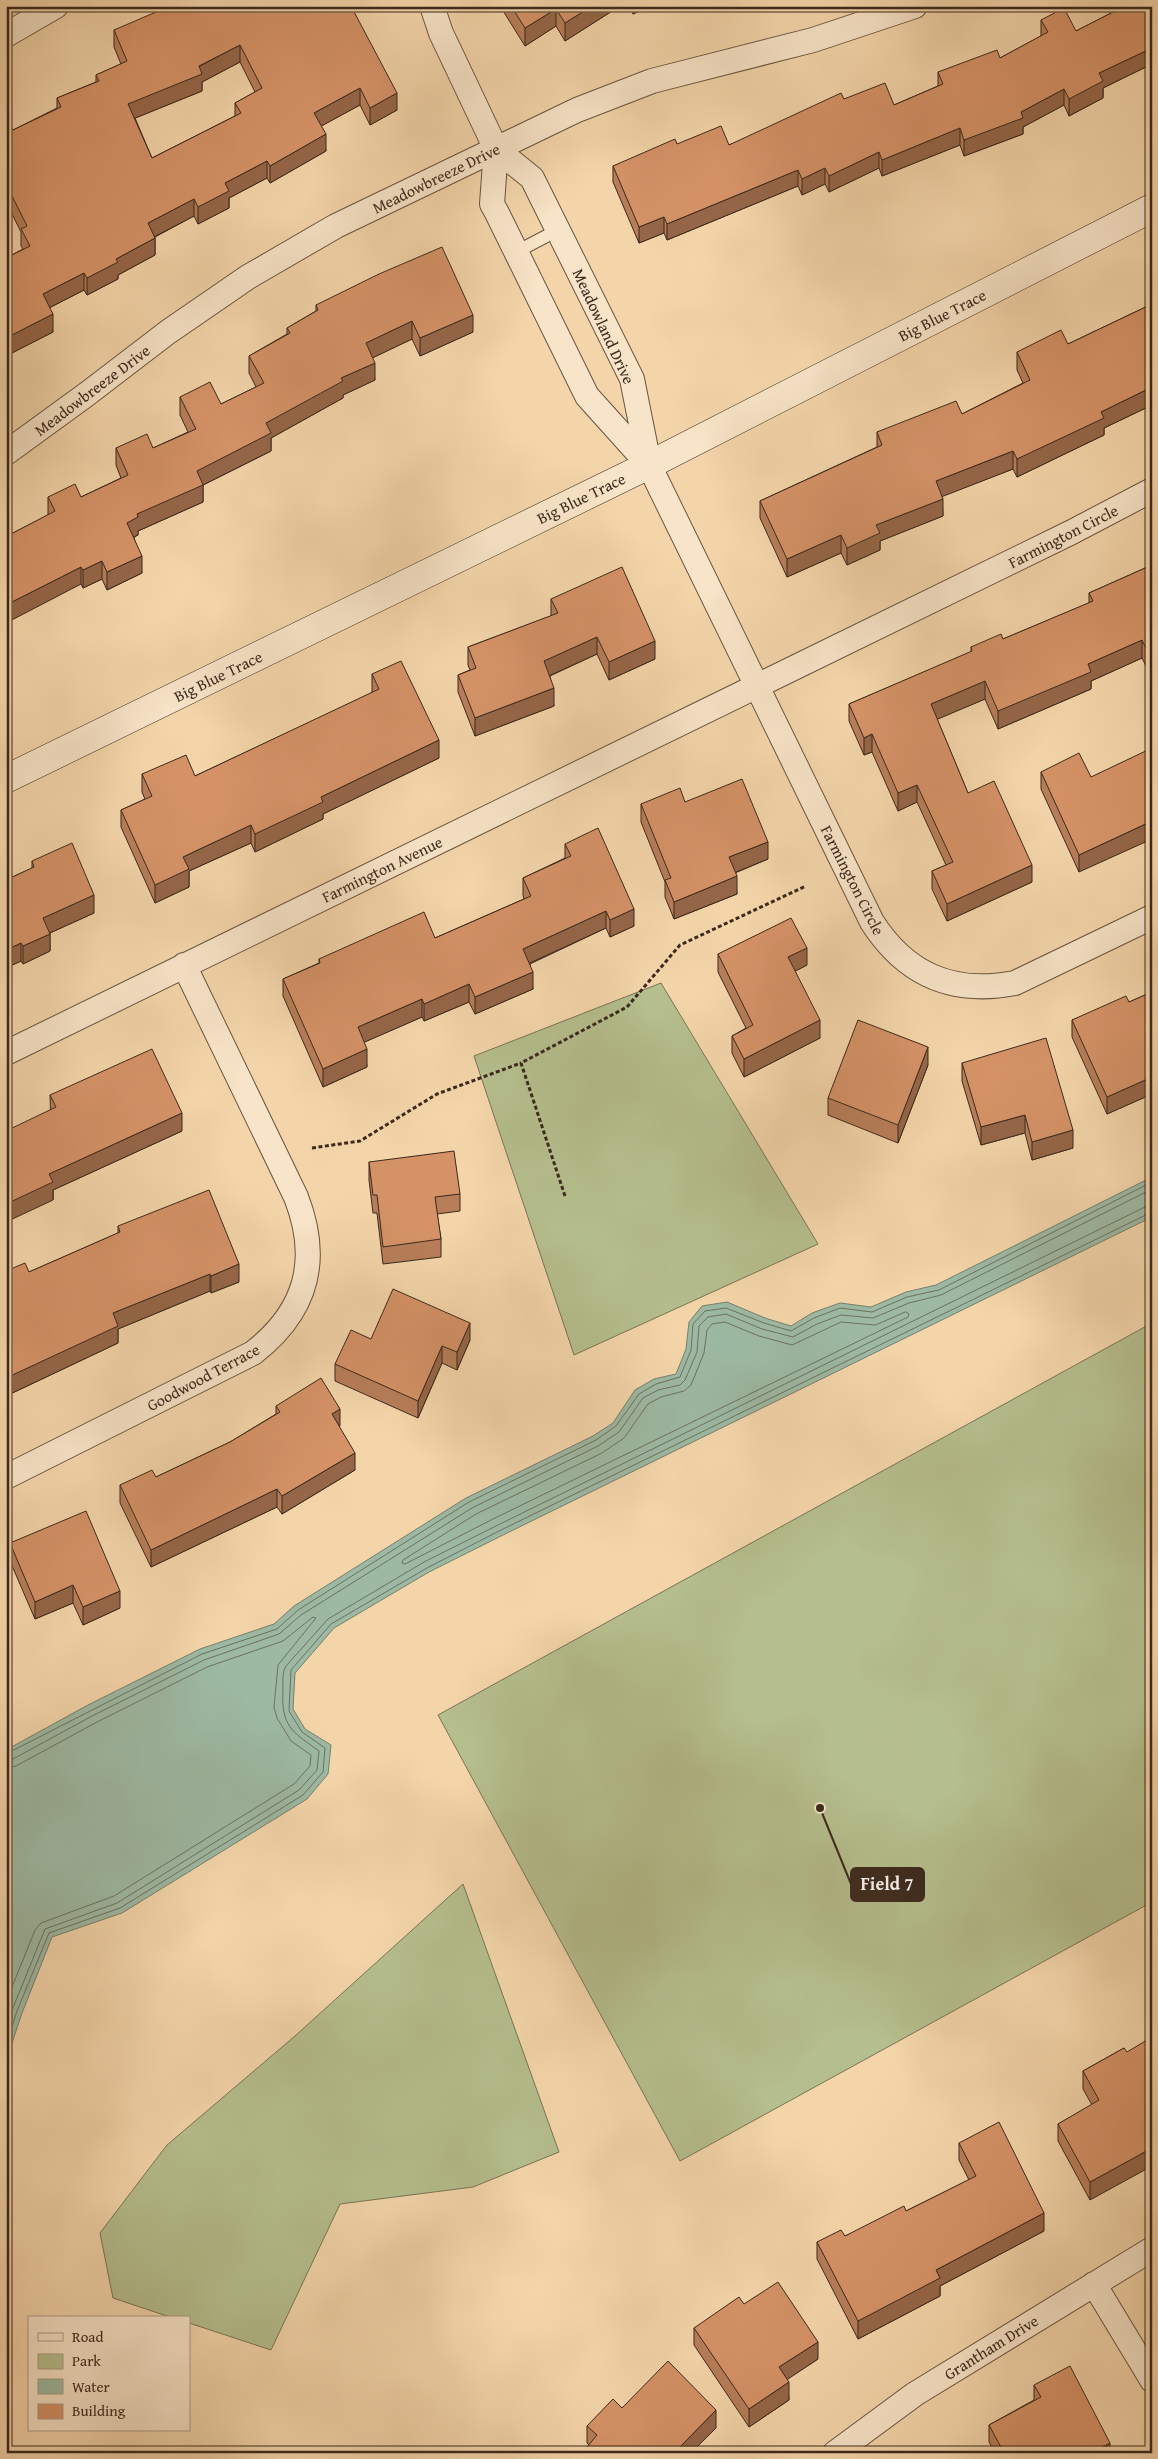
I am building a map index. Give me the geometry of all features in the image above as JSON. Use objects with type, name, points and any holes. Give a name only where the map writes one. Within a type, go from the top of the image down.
[{"type":"street","points":[[6,35],[56,6]]},
{"type":"street","name":"Meadowland Drive","points":[[432,6],[441,33],[496,149],[532,178],[632,379],[649,466]]},
{"type":"street","name":"Meadowbreeze Drive","points":[[6,452],[87,394],[168,332],[248,278],[336,226],[577,110],[652,81],[813,40],[915,6]]},
{"type":"street","name":"Meadowland Drive","points":[[496,149],[492,204],[587,396],[649,466]]},
{"type":"street","name":"Big Blue Trace","points":[[6,779],[649,466],[1152,208]]},
{"type":"street","name":"Farmington Circle","points":[[649,466],[872,922],[884,940],[899,956],[929,976],[950,984],[971,987],[993,987],[1015,983],[1152,917]]},
{"type":"street","name":"Farmington Circle","points":[[758,687],[1072,532],[1152,490]]},
{"type":"street","name":"Farmington Avenue","points":[[6,1053],[758,687]]},
{"type":"street","name":"Goodwood Terrace","points":[[6,1477],[253,1353],[270,1340],[285,1324],[296,1305],[304,1284],[308,1241],[305,1220],[296,1197],[184,965]]},
{"type":"street","name":"Grantham Drive","points":[[835,2453],[915,2394],[1152,2249]]},
{"type":"street","points":[[1094,2284],[1152,2380]]},
{"type":"lane","points":[[516,252],[558,230]]},
{"type":"path","points":[[312,1148],[360,1140],[437,1094],[520,1064],[627,1007],[680,945],[806,886]]},
{"type":"path","points":[[520,1064],[566,1196]]},
{"type":"green space","points":[[661,983],[818,1244],[574,1355],[474,1056]]},
{"type":"green space","points":[[1152,1323],[1152,1902],[680,2161],[438,1715]]},
{"type":"green space","points":[[463,1884],[559,2152],[473,2187],[340,2204],[271,2350],[190,2323],[190,2316],[167,2316],[113,2298],[100,2233],[167,2145],[295,2036]]},
{"type":"water","points":[[1152,1177],[1152,1217],[429,1572],[334,1628],[295,1673],[293,1709],[305,1729],[331,1745],[328,1774],[307,1799],[122,1913],[52,1937],[22,2013],[6,2061],[6,1750],[88,1705],[200,1649],[274,1624],[294,1606],[466,1498],[593,1436],[613,1423],[635,1390],[654,1379],[676,1374],[686,1349],[689,1322],[702,1306],[727,1302],[765,1318],[791,1326],[812,1313],[840,1303],[871,1307],[906,1292],[936,1285]]},
{"type":"building","points":[[170,6],[351,6],[397,93],[370,108],[360,88],[314,113],[326,134],[270,166],[267,161],[225,183],[229,191],[198,207],[194,199],[148,223],[155,238],[116,259],[118,262],[87,278],[84,273],[43,294],[53,314],[6,338],[6,258],[30,246],[21,229],[27,226],[6,184],[6,116],[13,130],[61,107],[57,98],[99,81],[96,75],[127,61],[114,30]],"holes":[[[240,45],[262,88],[235,103],[241,113],[152,158],[128,104],[202,74],[199,66]]]},
{"type":"building","points":[[511,6],[592,6],[565,23],[556,9],[525,28]]},
{"type":"building","points":[[1118,6],[1152,6],[1152,48],[1099,73],[1103,81],[1069,99],[1064,89],[1021,112],[1023,118],[964,140],[960,128],[882,160],[879,152],[829,176],[825,168],[802,179],[798,170],[667,224],[664,217],[639,227],[613,166],[675,139],[677,144],[721,126],[729,145],[841,93],[844,99],[885,83],[894,105],[943,84],[938,72],[997,50],[1000,58],[1048,32],[1041,20],[1064,8],[1076,31],[1119,9]]},
{"type":"building","points":[[442,247],[473,315],[420,338],[412,321],[366,343],[375,363],[341,378],[343,381],[266,423],[271,433],[197,471],[203,485],[137,514],[138,517],[127,523],[142,556],[107,572],[102,561],[83,570],[81,567],[6,605],[6,524],[11,534],[55,511],[48,497],[75,484],[81,497],[128,475],[116,448],[147,434],[153,448],[196,429],[180,397],[210,382],[221,404],[264,383],[249,356],[290,333],[287,328],[318,310],[316,305],[379,274]]},
{"type":"building","points":[[1152,304],[1152,387],[1101,412],[1104,418],[1017,459],[1013,451],[936,481],[943,499],[876,525],[880,533],[847,548],[841,535],[787,559],[760,501],[882,445],[877,432],[956,401],[962,414],[1030,380],[1017,352],[1061,330],[1068,344]]},
{"type":"building","points":[[1152,565],[1152,661],[1142,640],[1088,664],[1091,672],[998,711],[985,681],[931,704],[968,793],[994,781],[1032,865],[947,904],[932,871],[953,862],[917,785],[898,793],[872,734],[864,738],[849,704],[972,651],[971,647],[1001,634],[1003,639],[1093,601],[1089,593]]},
{"type":"building","points":[[622,567],[655,641],[609,662],[597,637],[544,661],[554,688],[475,718],[458,675],[476,668],[468,647],[558,613],[551,599]]},
{"type":"building","points":[[401,661],[439,740],[321,797],[323,802],[255,834],[251,825],[183,857],[189,869],[155,885],[121,810],[152,796],[142,774],[186,755],[195,776],[379,689],[372,674]]},
{"type":"building","points":[[1152,713],[1152,724],[1148,715]]},
{"type":"building","points":[[1152,748],[1152,821],[1079,855],[1041,772],[1079,753],[1091,777]]},
{"type":"building","points":[[742,779],[768,842],[729,857],[737,876],[674,902],[665,880],[671,878],[641,804],[680,788],[685,802]]},
{"type":"building","points":[[598,828],[634,909],[610,920],[606,911],[523,949],[533,972],[475,997],[469,984],[424,1004],[422,999],[358,1027],[367,1049],[323,1069],[283,979],[320,963],[319,959],[424,912],[435,938],[531,896],[523,878],[571,856],[565,844]]},
{"type":"building","points":[[72,843],[94,895],[43,918],[50,934],[23,946],[21,943],[6,950],[6,880],[34,867],[32,861]]},
{"type":"building","points":[[791,918],[807,948],[788,957],[820,1020],[744,1059],[732,1036],[753,1025],[718,954]]},
{"type":"building","points":[[1152,992],[1152,1077],[1107,1097],[1072,1020],[1126,996],[1129,1002]]},
{"type":"building","points":[[858,1020],[928,1047],[898,1125],[828,1098]]},
{"type":"building","points":[[1046,1038],[1073,1130],[1032,1142],[1025,1115],[981,1127],[962,1063]]},
{"type":"building","points":[[152,1049],[182,1113],[49,1174],[53,1182],[6,1204],[6,1131],[56,1107],[50,1095]]},
{"type":"building","points":[[454,1151],[460,1194],[435,1197],[441,1239],[383,1247],[377,1195],[373,1195],[369,1162]]},
{"type":"building","points":[[209,1190],[239,1264],[113,1313],[118,1326],[6,1378],[6,1298],[8,1298],[6,1293],[6,1271],[25,1263],[29,1272],[120,1232],[118,1226]]},
{"type":"building","points":[[393,1289],[470,1323],[457,1352],[442,1346],[418,1401],[335,1364],[351,1330],[371,1339]]},
{"type":"building","points":[[321,1378],[340,1409],[332,1414],[355,1453],[282,1496],[277,1489],[151,1550],[120,1485],[152,1470],[156,1477],[230,1442],[280,1412],[276,1406]]},
{"type":"building","points":[[86,1511],[120,1591],[83,1607],[73,1585],[35,1602],[10,1543]]},
{"type":"building","points":[[1152,2037],[1152,2148],[1090,2182],[1058,2124],[1099,2100],[1083,2071],[1124,2048],[1127,2052]]},
{"type":"building","points":[[999,2122],[1044,2213],[936,2270],[940,2278],[858,2321],[817,2242],[841,2230],[845,2236],[904,2206],[906,2211],[976,2176],[959,2143]]},
{"type":"building","points":[[778,2282],[818,2342],[779,2367],[789,2382],[749,2409],[694,2328],[739,2297],[744,2304]]},
{"type":"building","points":[[668,2361],[716,2410],[678,2449],[682,2453],[582,2453],[597,2435],[587,2426],[613,2399],[622,2408]]},
{"type":"building","points":[[1070,2366],[1110,2443],[1091,2453],[1004,2453],[989,2425],[1041,2397],[1034,2385]]},
{"type":"place","name":"Field 7","points":[[820,1808]]}]
